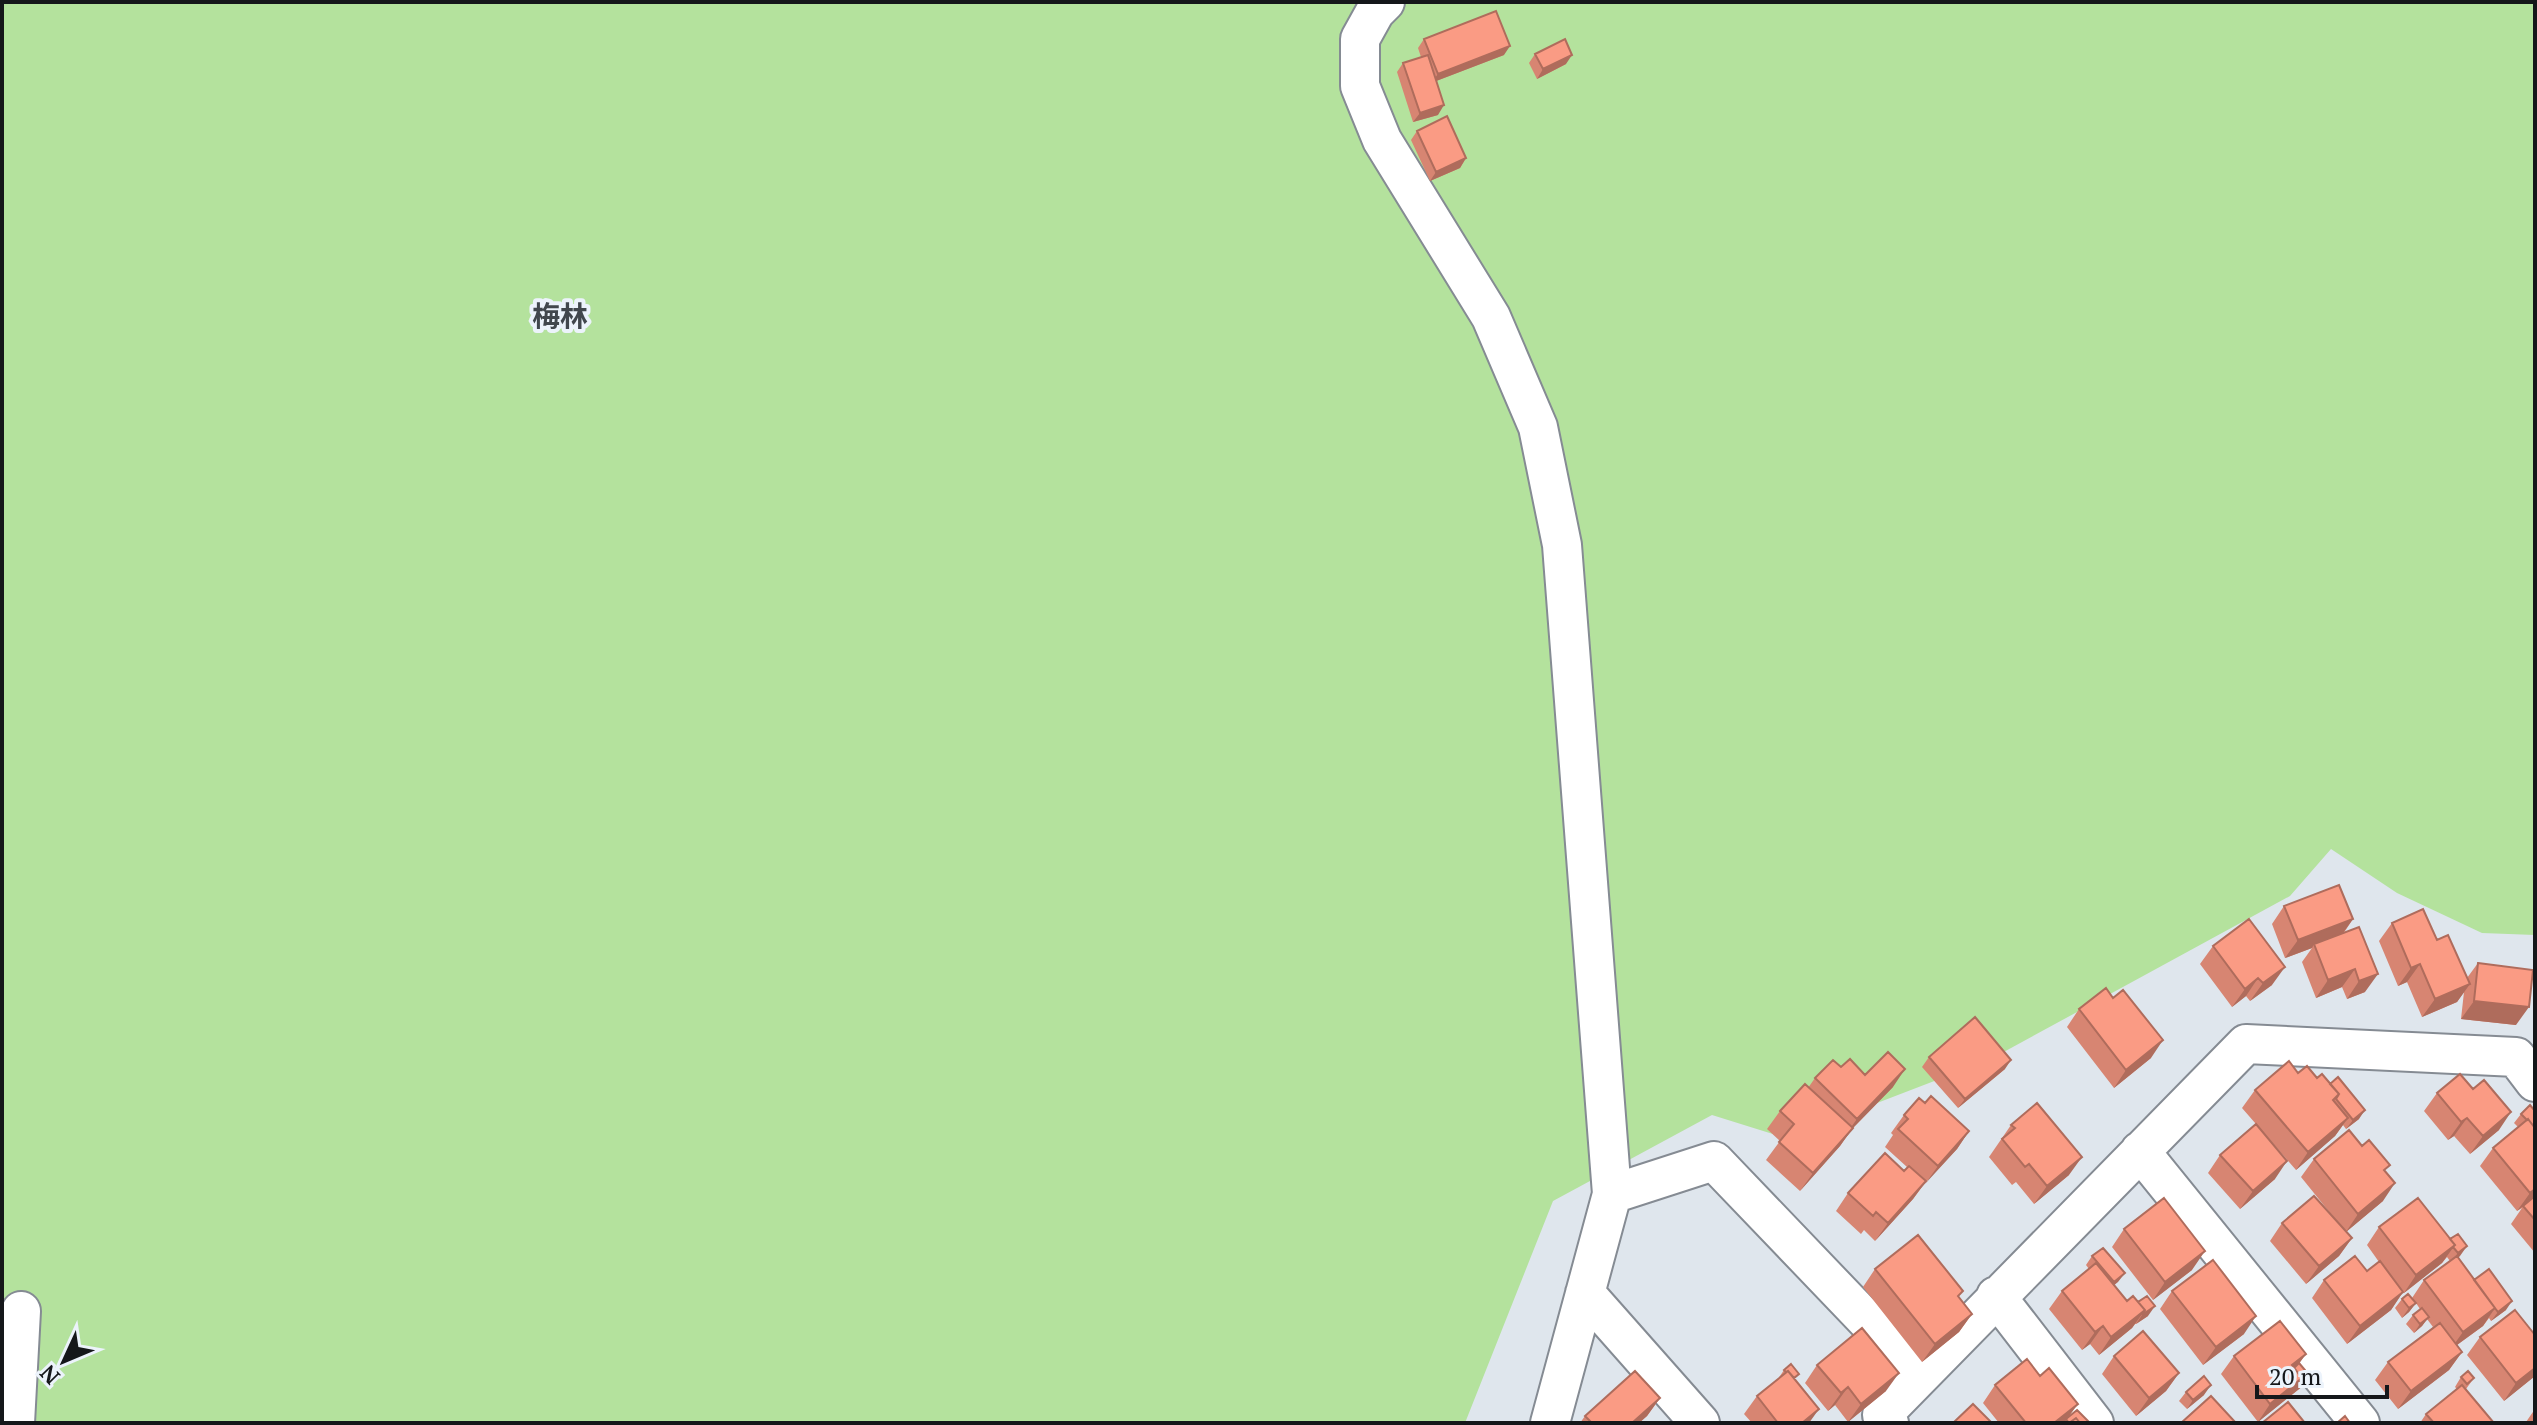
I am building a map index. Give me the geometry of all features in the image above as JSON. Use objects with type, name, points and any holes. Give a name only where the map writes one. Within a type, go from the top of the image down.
[{"type":"street","points":[[1385,2],[1375,12],[1360,39],[1360,86],[1382,140],[1491,317],[1538,427],[1562,545],[1612,1194],[1550,1423]]},
{"type":"street","points":[[1889,1423],[1882,1415],[2246,1044],[2516,1057],[2535,1082]]},
{"type":"street","points":[[2140,1151],[2360,1423]]},
{"type":"street","points":[[1612,1194],[1714,1161],[1920,1376]]},
{"type":"street","points":[[1585,1293],[1700,1423]]},
{"type":"street","points":[[1996,1296],[2094,1423]]},
{"type":"street","points":[[15,1423],[21,1311]]},
{"type":"green space","points":[[2,2],[2535,2],[2535,935],[2482,933],[2397,893],[2331,849],[2290,896],[1989,1060],[1786,1138],[1712,1115],[1553,1201],[1465,1423],[2,1423]]},
{"type":"building","points":[[1496,11],[1510,46],[1438,74],[1424,39]]},
{"type":"building","points":[[1565,39],[1572,55],[1543,69],[1535,54]]},
{"type":"building","points":[[1428,55],[1444,105],[1420,113],[1403,63]]},
{"type":"building","points":[[1447,116],[1466,158],[1436,172],[1417,131]]},
{"type":"building","points":[[2339,885],[2353,919],[2298,940],[2284,906]]},
{"type":"building","points":[[2423,909],[2437,940],[2448,935],[2470,984],[2435,999],[2420,964],[2411,968],[2392,923]]},
{"type":"building","points":[[2249,919],[2285,967],[2263,983],[2258,978],[2245,989],[2213,946]]},
{"type":"building","points":[[2359,927],[2378,974],[2359,981],[2355,969],[2328,980],[2314,944]]},
{"type":"building","points":[[2478,963],[2533,970],[2529,1007],[2474,1001]]},
{"type":"building","points":[[2106,988],[2113,998],[2123,990],[2163,1040],[2126,1070],[2079,1009]]},
{"type":"building","points":[[1975,1017],[2011,1060],[1965,1099],[1929,1057]]},
{"type":"building","points":[[1888,1052],[1905,1069],[1857,1119],[1815,1078],[1833,1060],[1841,1067],[1850,1059],[1865,1075]]},
{"type":"building","points":[[2289,1061],[2298,1073],[2307,1066],[2317,1078],[2322,1074],[2339,1094],[2333,1100],[2348,1118],[2308,1152],[2255,1090]]},
{"type":"building","points":[[2460,1074],[2473,1089],[2484,1080],[2511,1112],[2483,1136],[2467,1118],[2461,1122],[2437,1093]]},
{"type":"building","points":[[2338,1077],[2365,1110],[2353,1120],[2336,1099],[2339,1094],[2330,1084]]},
{"type":"building","points":[[1805,1084],[1853,1128],[1813,1173],[1779,1142],[1794,1124],[1780,1111]]},
{"type":"building","points":[[1931,1096],[1969,1131],[1938,1166],[1898,1129],[1908,1119],[1904,1115],[1919,1098],[1925,1103]]},
{"type":"building","points":[[2037,1103],[2082,1157],[2047,1186],[2029,1164],[2025,1167],[2002,1139],[2015,1128],[2011,1125]]},
{"type":"building","points":[[2530,1105],[2535,1111],[2535,1128],[2521,1114]]},
{"type":"building","points":[[2528,1119],[2535,1128],[2535,1189],[2530,1193],[2493,1148]]},
{"type":"building","points":[[2256,1124],[2287,1161],[2253,1191],[2220,1155]]},
{"type":"building","points":[[2349,1130],[2362,1146],[2369,1140],[2390,1165],[2384,1170],[2395,1183],[2358,1214],[2314,1159]]},
{"type":"building","points":[[1885,1153],[1904,1171],[1909,1166],[1926,1181],[1888,1223],[1876,1212],[1873,1216],[1848,1193]]},
{"type":"building","points":[[2314,1196],[2352,1238],[2319,1266],[2282,1223]]},
{"type":"building","points":[[2535,1196],[2535,1220],[2523,1206]]},
{"type":"building","points":[[2164,1198],[2205,1251],[2165,1282],[2124,1229]]},
{"type":"building","points":[[2418,1198],[2455,1245],[2416,1275],[2379,1227]]},
{"type":"building","points":[[2458,1234],[2467,1246],[2458,1253],[2450,1239]]},
{"type":"building","points":[[1918,1235],[1963,1291],[1958,1296],[1972,1314],[1935,1344],[1875,1269]]},
{"type":"building","points":[[2103,1248],[2125,1273],[2114,1282],[2092,1256]]},
{"type":"building","points":[[2355,1256],[2367,1271],[2380,1261],[2403,1292],[2360,1326],[2324,1280]]},
{"type":"building","points":[[2457,1256],[2495,1308],[2463,1332],[2424,1280]]},
{"type":"building","points":[[2213,1260],[2256,1316],[2216,1347],[2172,1291]]},
{"type":"building","points":[[2096,1263],[2127,1301],[2133,1296],[2145,1310],[2111,1337],[2103,1326],[2095,1332],[2062,1291]]},
{"type":"building","points":[[2489,1269],[2512,1301],[2498,1312],[2474,1280]]},
{"type":"building","points":[[2408,1294],[2416,1303],[2409,1308],[2402,1299]]},
{"type":"building","points":[[2147,1296],[2155,1306],[2142,1315],[2145,1310],[2138,1302]]},
{"type":"building","points":[[2422,1308],[2429,1317],[2420,1324],[2413,1315]]},
{"type":"building","points":[[2515,1310],[2535,1335],[2535,1368],[2516,1383],[2480,1337]]},
{"type":"building","points":[[2280,1321],[2306,1354],[2292,1365],[2302,1378],[2270,1404],[2234,1356]]},
{"type":"building","points":[[2440,1323],[2462,1352],[2411,1391],[2388,1362]]},
{"type":"building","points":[[1862,1328],[1899,1373],[1861,1404],[1848,1387],[1841,1393],[1817,1365]]},
{"type":"building","points":[[2143,1331],[2179,1373],[2149,1398],[2114,1356]]},
{"type":"building","points":[[2027,1359],[2040,1376],[2049,1368],[2078,1404],[2054,1423],[2026,1423],[1995,1385]]},
{"type":"building","points":[[2299,1363],[2310,1376],[2296,1386],[2302,1378],[2294,1368]]},
{"type":"building","points":[[1791,1364],[1799,1374],[1794,1378],[1784,1370]]},
{"type":"building","points":[[1635,1371],[1660,1398],[1632,1423],[1592,1423],[1585,1416]]},
{"type":"building","points":[[1788,1371],[1819,1409],[1802,1423],[1778,1423],[1757,1396]]},
{"type":"building","points":[[2468,1371],[2474,1378],[2467,1384],[2461,1377]]},
{"type":"building","points":[[2204,1376],[2211,1385],[2193,1400],[2186,1392]]},
{"type":"building","points":[[2462,1385],[2494,1423],[2434,1423],[2426,1414]]},
{"type":"building","points":[[2211,1396],[2236,1423],[2181,1423]]},
{"type":"building","points":[[2288,1402],[2305,1423],[2262,1423]]},
{"type":"building","points":[[1973,1404],[1992,1423],[1953,1423]]},
{"type":"building","points":[[2077,1410],[2088,1423],[2080,1423],[2076,1418],[2069,1423],[2066,1419]]},
{"type":"building","points":[[2345,1416],[2350,1423],[2337,1423]]},
{"type":"district","name":"梅林","points":[[560,316]]}]
